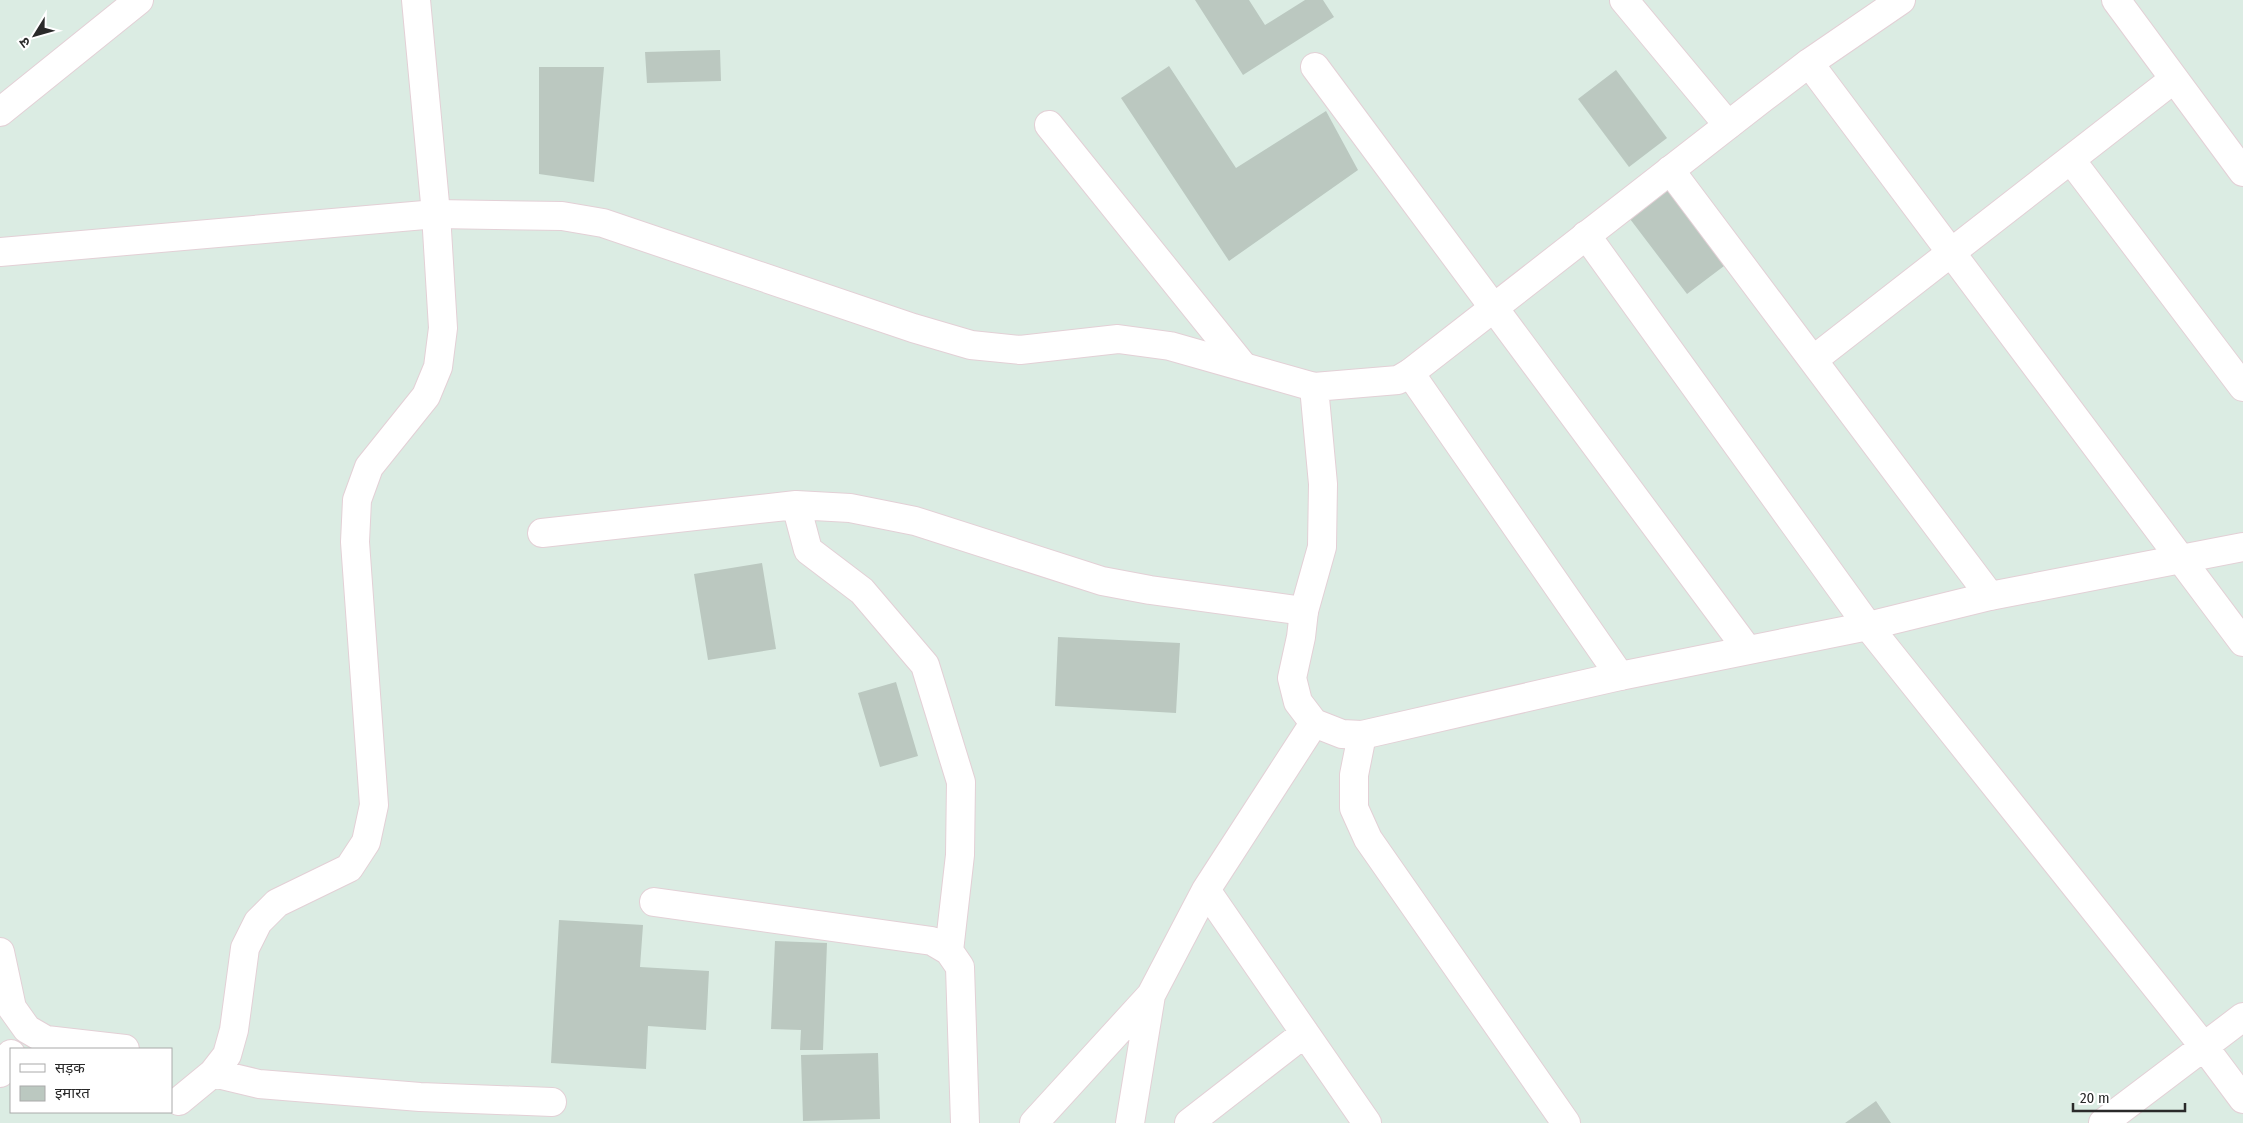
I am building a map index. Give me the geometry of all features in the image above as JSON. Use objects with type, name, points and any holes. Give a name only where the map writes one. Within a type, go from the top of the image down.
[{"type":"street","points":[[0,112],[139,0]]},
{"type":"street","points":[[176,1103],[213,1073],[227,1054],[234,1030],[245,948],[258,922],[277,903],[349,868],[366,842],[374,805],[356,542],[357,500],[369,467],[426,396],[438,367],[443,328],[436,214],[416,0]]},
{"type":"street","points":[[1624,0],[1728,125]]},
{"type":"street","points":[[2116,0],[2243,172]]},
{"type":"street","points":[[0,252],[436,214],[562,216],[603,223],[913,328],[971,345],[1020,350],[1118,339],[1170,346],[1314,387],[1398,380],[1410,373],[1809,63],[1894,2]]},
{"type":"street","points":[[1809,63],[2243,642]]},
{"type":"street","points":[[1314,67],[1494,306],[1747,649]]},
{"type":"street","points":[[1813,360],[2174,79]]},
{"type":"street","points":[[1049,124],[1243,366]]},
{"type":"street","points":[[2071,160],[2243,387]]},
{"type":"street","points":[[1670,170],[1990,596]]},
{"type":"street","points":[[1586,235],[1868,626],[2205,1048],[2243,1099]]},
{"type":"street","points":[[1410,373],[1620,676]]},
{"type":"street","points":[[1314,387],[1323,484],[1322,547],[1304,611],[1301,637],[1292,678],[1298,702],[1314,723],[1342,734],[1362,735],[1620,676],[1868,626],[1990,596],[2243,547]]},
{"type":"street","points":[[542,533],[796,505],[850,508],[915,521],[1102,581],[1150,590],[1304,611]]},
{"type":"street","points":[[796,505],[808,550],[862,591],[925,665],[961,782],[960,855],[949,951]]},
{"type":"street","points":[[1034,1123],[1151,995],[1206,890],[1314,723]]},
{"type":"street","points":[[1362,735],[1354,775],[1354,808],[1368,839],[1566,1123]]},
{"type":"street","points":[[1206,890],[1367,1123]]},
{"type":"street","points":[[654,902],[932,941],[949,951],[960,967],[965,1123]]},
{"type":"street","points":[[0,952],[20,1039],[116,1048]]},
{"type":"street","points":[[1130,1123],[1151,995]]},
{"type":"street","points":[[2103,1123],[2205,1048],[2243,1017]]},
{"type":"street","points":[[1190,1123],[1305,1033]]},
{"type":"street","points":[[0,1073],[10,1056]]},
{"type":"street","points":[[213,1073],[258,1084],[420,1097],[552,1102]]},
{"type":"building","points":[[1195,0],[1249,0],[1265,25],[1305,0],[1323,0],[1334,17],[1243,75]]},
{"type":"building","points":[[720,50],[721,81],[647,83],[645,52]]},
{"type":"building","points":[[1169,66],[1236,168],[1326,111],[1358,170],[1229,261],[1121,98]]},
{"type":"building","points":[[539,67],[604,67],[594,182],[539,174]]},
{"type":"building","points":[[1616,70],[1667,138],[1629,167],[1578,99]]},
{"type":"building","points":[[1668,184],[1728,263],[1687,294],[1627,215]]},
{"type":"building","points":[[762,563],[776,649],[708,660],[694,574]]},
{"type":"building","points":[[1058,637],[1180,643],[1176,713],[1055,706]]},
{"type":"building","points":[[896,682],[918,756],[880,767],[858,693]]},
{"type":"building","points":[[559,920],[643,925],[640,967],[709,971],[706,1030],[648,1026],[646,1069],[551,1063]]},
{"type":"building","points":[[775,941],[827,943],[823,1050],[800,1050],[801,1030],[771,1029]]},
{"type":"building","points":[[878,1053],[880,1119],[803,1121],[801,1055]]},
{"type":"building","points":[[1876,1101],[1891,1123],[1845,1123]]}]
